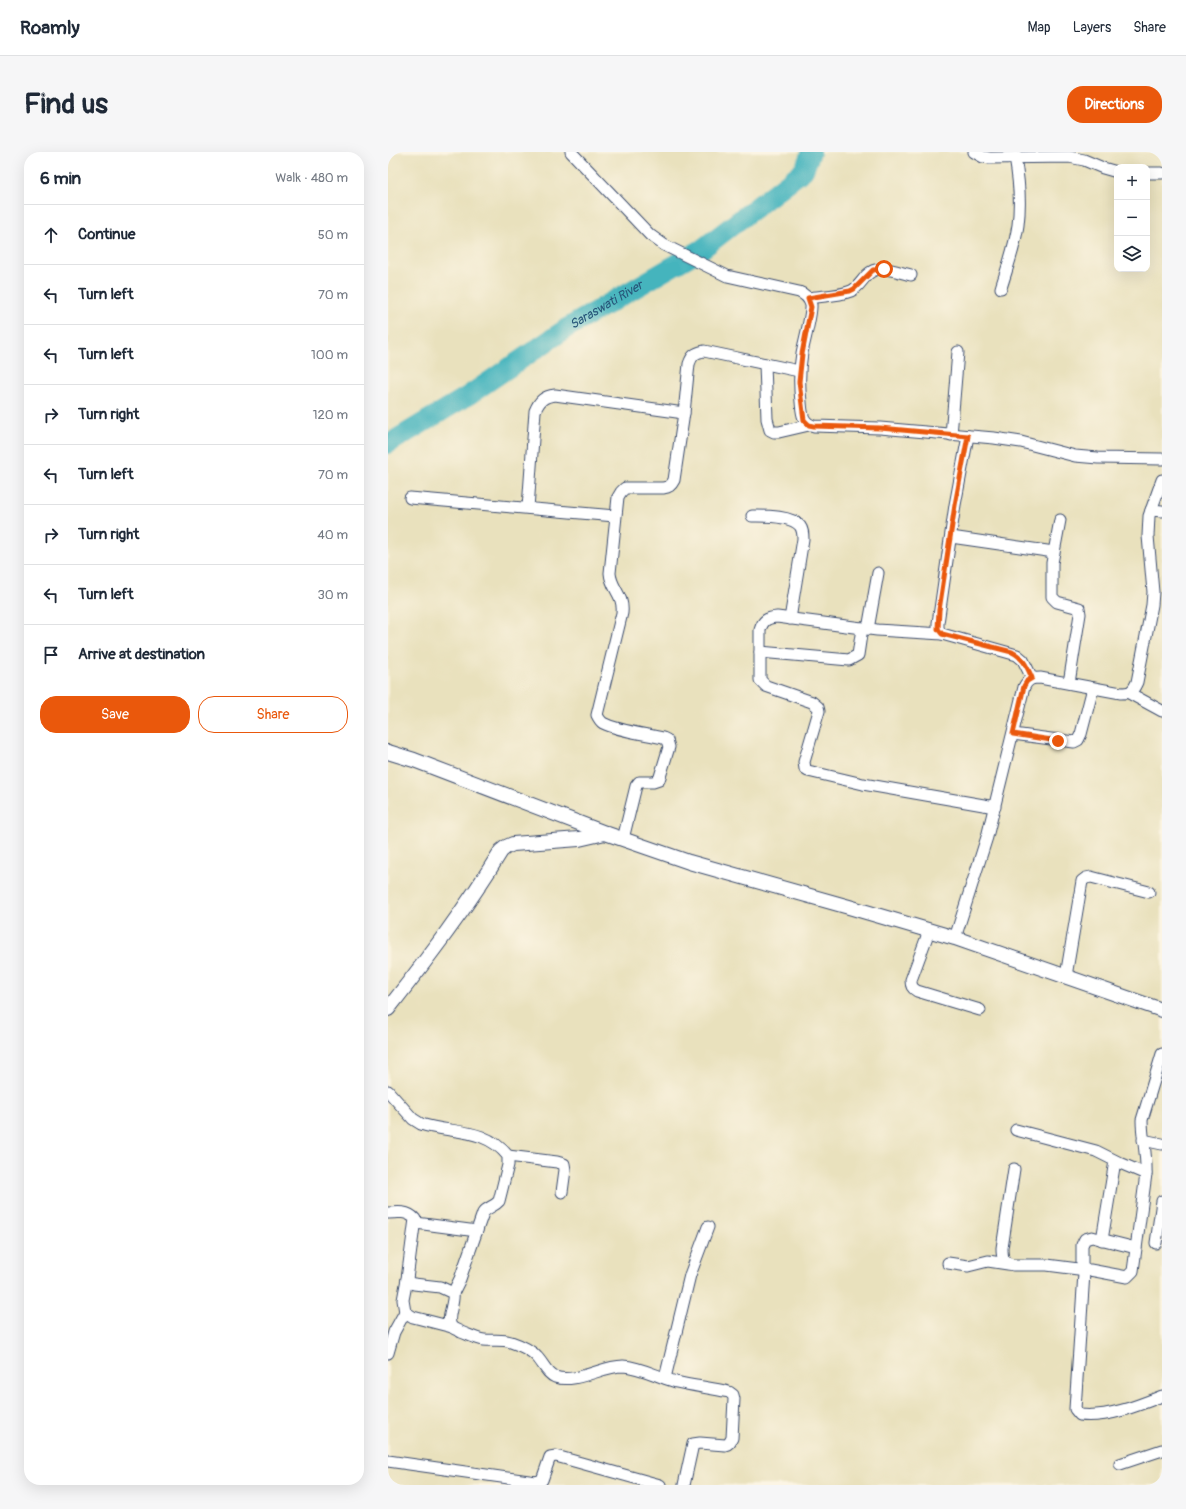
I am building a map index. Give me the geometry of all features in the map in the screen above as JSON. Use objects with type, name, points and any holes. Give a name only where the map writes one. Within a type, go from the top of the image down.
[{"type":"street","points":[[571,152],[650,235],[664,245],[712,269],[737,278],[805,294],[811,307],[799,371],[802,412],[804,420],[809,425]]},
{"type":"street","points":[[974,152],[983,157],[990,158],[1069,157],[1084,160],[1114,171]]},
{"type":"street","points":[[1002,288],[1016,237],[1019,218],[1020,188],[1015,158]]},
{"type":"street","points":[[1150,173],[1162,173]]},
{"type":"street","points":[[808,298],[850,291],[854,289],[873,270],[878,268],[911,275]]},
{"type":"street","points":[[623,839],[636,786],[640,782],[653,782],[659,780],[669,747],[667,740],[664,738],[626,730],[604,723],[599,720],[597,715],[622,613],[622,600],[610,578],[618,497],[625,488],[668,488],[674,480],[684,413],[689,364],[691,357],[695,353],[704,351],[799,371]]},
{"type":"street","points":[[951,435],[958,352]]},
{"type":"street","points":[[765,364],[767,419],[770,430],[774,432],[809,425],[887,429],[1009,440],[1075,456],[1098,458],[1162,459]]},
{"type":"street","points":[[528,508],[535,411],[543,398],[555,395],[684,413]]},
{"type":"street","points":[[942,634],[938,629],[938,623],[968,436]]},
{"type":"street","points":[[1129,693],[1132,692],[1136,682],[1152,605],[1153,592],[1148,526],[1156,510],[1162,480]]},
{"type":"street","points":[[410,498],[616,516]]},
{"type":"street","points":[[752,516],[770,516],[790,520],[800,526],[803,531],[790,619]]},
{"type":"street","points":[[1060,520],[1051,573],[1052,597],[1057,602],[1079,608],[1080,610],[1069,683]]},
{"type":"street","points":[[951,537],[1054,552]]},
{"type":"street","points":[[760,652],[849,660],[858,655],[878,573]]},
{"type":"street","points":[[995,807],[863,784],[805,769],[804,762],[819,710],[818,707],[812,702],[763,684],[760,680],[760,630],[762,624],[766,620],[777,617],[865,629],[942,634],[1017,655],[1023,660],[1032,678]]},
{"type":"street","points":[[955,938],[987,837],[1024,686],[1027,681],[1032,678],[1040,678],[1129,693],[1162,711]]},
{"type":"street","points":[[1013,734],[1074,742],[1078,740],[1081,734],[1093,688]]},
{"type":"street","points":[[388,752],[414,760],[605,833],[689,862],[955,938],[1162,1010]]},
{"type":"street","points":[[388,1009],[464,909],[501,852],[506,847],[513,844],[579,839],[605,833]]},
{"type":"street","points":[[1066,976],[1082,881],[1091,877],[1149,892]]},
{"type":"street","points":[[930,931],[911,980],[913,989],[980,1010]]},
{"type":"street","points":[[948,1263],[968,1266],[988,1261],[1008,1264],[1097,1270],[1128,1277],[1133,1271],[1146,1174],[1142,1120],[1162,1054]]},
{"type":"street","points":[[388,1092],[418,1122],[426,1126],[474,1133],[496,1146],[508,1156],[564,1164],[565,1170],[562,1192]]},
{"type":"street","points":[[1016,1130],[1096,1151],[1146,1174]]},
{"type":"street","points":[[1143,1140],[1162,1144]]},
{"type":"street","points":[[452,1327],[450,1320],[454,1297],[453,1293],[460,1279],[485,1210],[497,1204],[499,1201],[508,1165],[508,1156]]},
{"type":"street","points":[[1102,1240],[1115,1161]]},
{"type":"street","points":[[1008,1264],[1004,1261],[1002,1256],[1002,1248],[1014,1169]]},
{"type":"street","points":[[1162,1201],[1159,1243],[1136,1245],[1092,1237],[1085,1239],[1082,1245],[1084,1273],[1075,1404],[1076,1412],[1080,1415],[1096,1415],[1120,1411],[1162,1396]]},
{"type":"street","points":[[388,1213],[411,1214],[416,1223],[403,1300],[405,1312],[394,1332],[388,1353]]},
{"type":"street","points":[[416,1223],[477,1231]]},
{"type":"street","points":[[665,1378],[690,1274],[708,1227]]},
{"type":"street","points":[[407,1279],[410,1283],[440,1287],[453,1293]]},
{"type":"street","points":[[405,1312],[413,1317],[452,1327],[473,1337],[486,1340],[504,1340],[515,1343],[537,1356],[548,1372],[555,1377],[569,1379],[621,1366],[637,1369],[693,1386],[729,1392],[734,1399],[732,1438],[730,1442],[725,1445],[700,1443],[693,1444],[684,1485]]},
{"type":"street","points":[[1120,1464],[1162,1450]]},
{"type":"street","points":[[388,1460],[536,1482],[542,1480],[550,1457],[556,1456],[660,1485]]},
{"type":"waterway","name":"Saraswati River","points":[[388,444],[469,395],[567,328],[702,249],[804,170],[811,152]]},
{"type":"route","points":[[884,269],[878,268],[873,270],[858,286],[850,291],[808,298],[811,307],[799,371],[804,420],[809,425],[814,426],[880,428],[968,436],[955,505],[939,610],[938,629],[942,634],[1012,652],[1020,657],[1032,678],[1027,681],[1024,686],[1013,734],[1058,741]]}]
